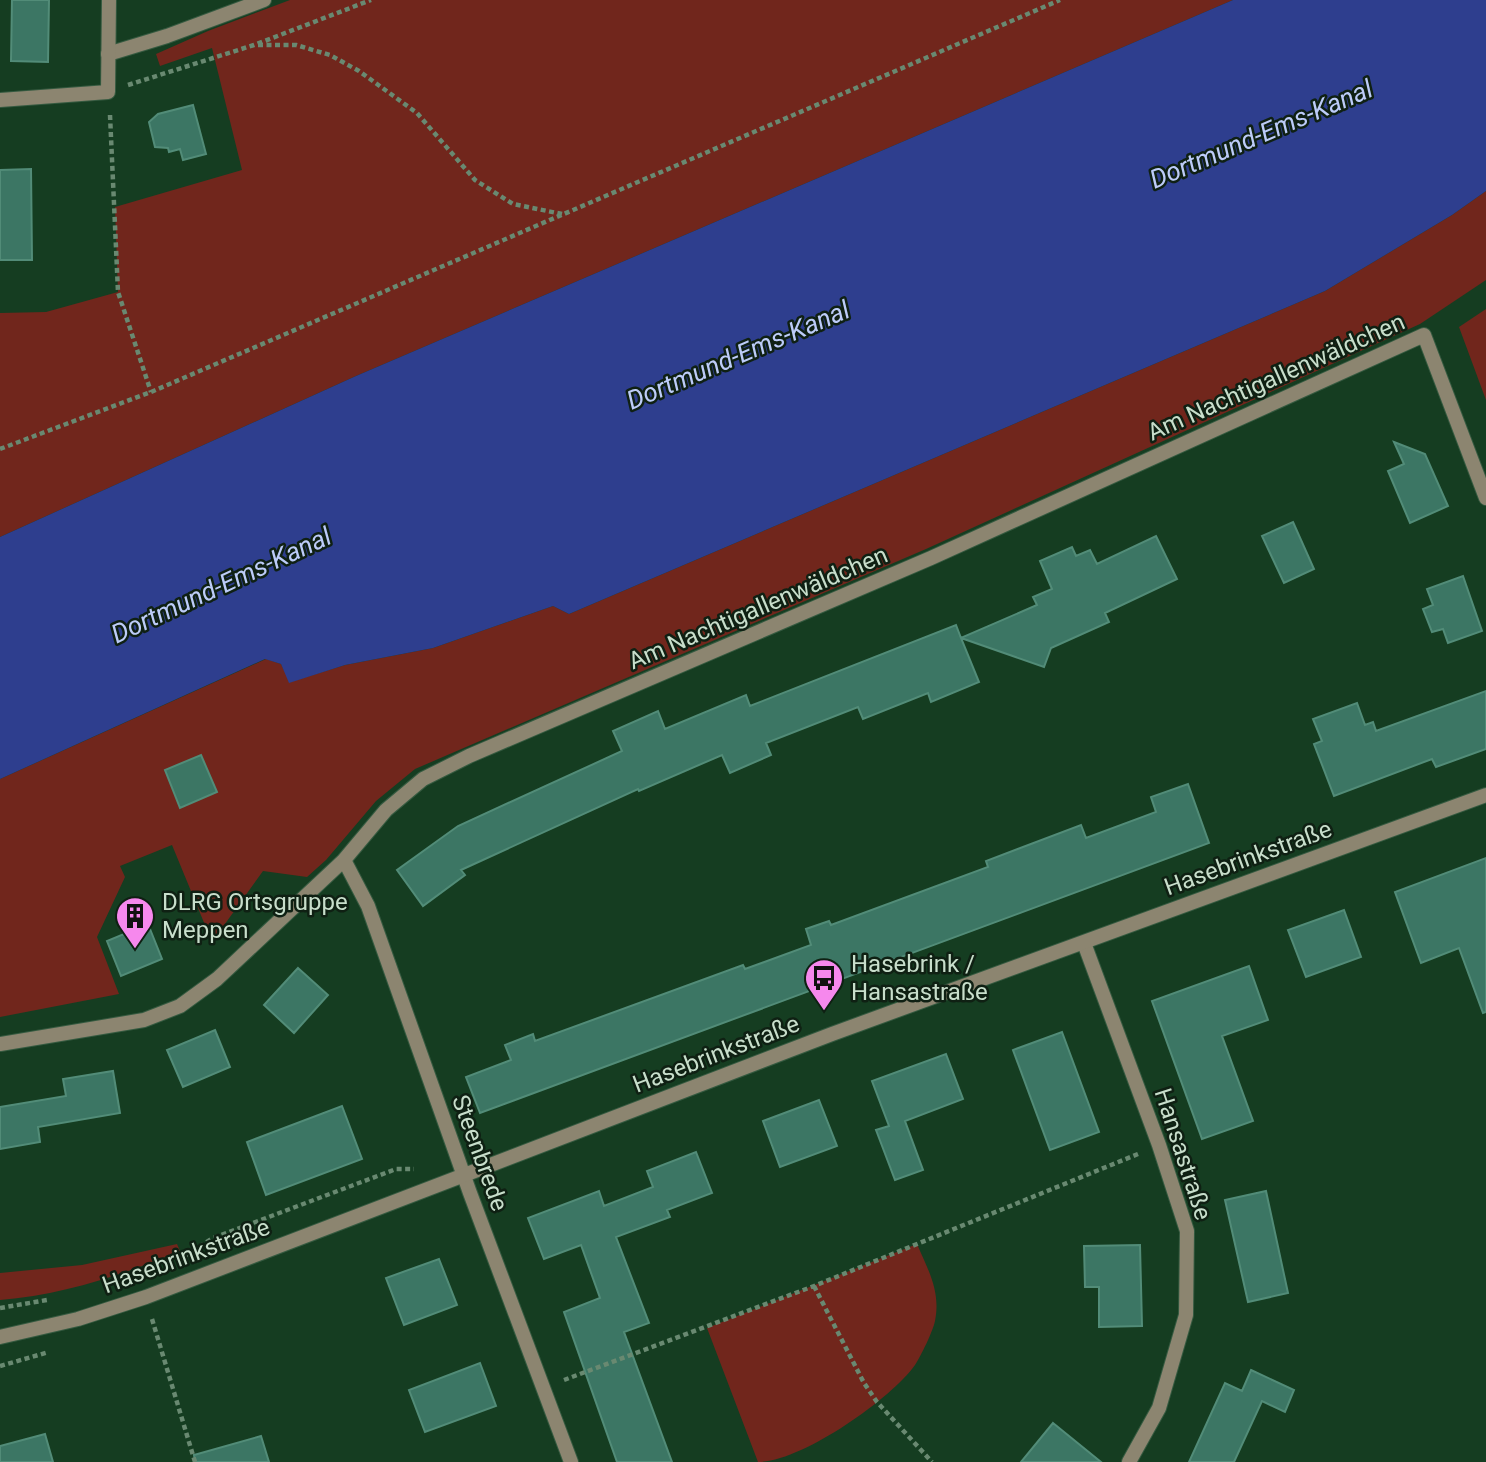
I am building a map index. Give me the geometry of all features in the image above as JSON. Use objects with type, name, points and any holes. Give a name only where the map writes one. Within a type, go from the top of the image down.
[{"type":"street","points":[[0,100],[108,92],[109,0]]},
{"type":"street","points":[[108,54],[167,36],[264,0]]},
{"type":"street","name":"Am Nachtigallenwäldchen","points":[[0,1045],[144,1020],[180,1006],[217,979],[344,860],[386,810],[423,779],[469,756],[931,558],[1424,335],[1486,498]]},
{"type":"street","name":"Hasebrinkstraße","points":[[0,1338],[78,1319],[146,1297],[832,1034],[1486,795]]},
{"type":"street","name":"Steenbrede","points":[[344,860],[368,906],[463,1174],[571,1462]]},
{"type":"street","name":"Hansastraße","points":[[1084,943],[1159,1145],[1186,1231],[1186,1315],[1159,1408],[1129,1462]]},
{"type":"path","points":[[151,392],[118,292],[108,92],[254,45],[371,0]]},
{"type":"path","points":[[0,449],[151,392],[1060,0]]},
{"type":"path","points":[[254,45],[296,45],[330,55],[359,71],[417,113],[475,180],[513,204],[563,215]]},
{"type":"path","points":[[543,1387],[814,1286],[1159,1145]]},
{"type":"path","points":[[183,1257],[213,1238],[396,1169]]},
{"type":"path","points":[[814,1286],[864,1383],[877,1402],[933,1462]]},
{"type":"path","points":[[0,1308],[48,1300]]},
{"type":"path","points":[[152,1318],[195,1462]]},
{"type":"shaded area","points":[[290,0],[1233,0],[356,376],[0,537],[0,313],[46,312],[118,292],[115,207],[242,170],[212,48],[160,66],[156,54]]},
{"type":"shaded area","points":[[1486,191],[1486,280],[1420,324],[926,549],[415,769],[376,801],[326,860],[307,877],[263,871],[212,942],[172,845],[120,866],[125,877],[97,937],[119,994],[0,1017],[0,779],[266,659],[281,664],[290,682],[345,665],[433,648],[553,606],[569,614],[1325,291],[1452,215]]},
{"type":"shaded area","points":[[1486,309],[1486,400],[1459,327]]},
{"type":"shaded area","points":[[177,1244],[180,1251],[114,1276],[46,1294],[0,1300],[0,1273],[82,1265]]},
{"type":"shaded area","points":[[917,1244],[935,1290],[936,1310],[932,1331],[915,1365],[886,1395],[843,1427],[797,1452],[758,1462],[707,1328]]},
{"type":"water","name":"Dortmund-Ems-Kanal","points":[[1233,0],[1486,0],[1486,191],[1452,215],[1325,291],[569,614],[553,606],[433,648],[345,665],[289,683],[281,664],[265,659],[0,779],[0,537],[356,376]]},
{"type":"building","points":[[12,0],[49,0],[48,62],[11,61]]},
{"type":"building","points":[[193,105],[206,154],[183,160],[180,149],[169,152],[168,148],[155,147],[149,122],[158,114]]},
{"type":"building","points":[[31,169],[32,260],[0,260],[0,170]]},
{"type":"building","points":[[1394,442],[1425,454],[1448,506],[1410,523],[1388,471],[1404,464]]},
{"type":"building","points":[[1293,522],[1314,569],[1284,583],[1262,536]]},
{"type":"building","points":[[1156,536],[1177,579],[1105,613],[1109,622],[1051,648],[1044,667],[961,638],[1037,605],[1033,597],[1052,589],[1040,561],[1072,547],[1076,556],[1090,550],[1097,564]]},
{"type":"building","points":[[1463,576],[1482,631],[1448,643],[1443,629],[1432,632],[1423,609],[1433,605],[1427,589]]},
{"type":"building","points":[[956,625],[979,682],[931,702],[928,693],[863,719],[858,707],[766,743],[771,755],[730,773],[722,755],[639,791],[638,789],[461,870],[465,875],[423,906],[397,870],[458,826],[622,751],[613,731],[658,711],[665,729],[746,695],[750,706]]},
{"type":"building","points":[[1486,691],[1486,749],[1436,767],[1432,759],[1334,796],[1314,744],[1322,741],[1313,719],[1357,703],[1365,725],[1373,722],[1376,731]]},
{"type":"building","points":[[201,755],[217,792],[180,808],[165,770]]},
{"type":"building","points":[[1188,784],[1209,843],[480,1113],[466,1077],[511,1060],[505,1045],[533,1034],[535,1041],[743,965],[745,969],[811,945],[806,929],[829,921],[831,925],[988,867],[986,861],[1081,825],[1086,838],[1156,812],[1151,797]]},
{"type":"building","points":[[1486,858],[1486,1012],[1483,1013],[1459,948],[1421,963],[1395,892]]},
{"type":"building","points":[[1344,910],[1361,957],[1306,977],[1288,930]]},
{"type":"building","name":"DLRG Ortsgruppe Meppen","points":[[148,924],[162,959],[121,976],[107,941]]},
{"type":"building","points":[[1249,966],[1268,1020],[1222,1036],[1253,1121],[1202,1139],[1152,1001]]},
{"type":"building","points":[[298,968],[328,995],[294,1033],[264,1005]]},
{"type":"building","points":[[215,1030],[230,1067],[183,1087],[167,1050]]},
{"type":"building","points":[[1062,1032],[1099,1132],[1050,1150],[1013,1050]]},
{"type":"building","points":[[946,1054],[963,1099],[905,1121],[923,1170],[895,1180],[876,1130],[889,1126],[872,1081]]},
{"type":"building","points":[[113,1071],[120,1113],[38,1127],[40,1142],[0,1149],[0,1107],[66,1096],[63,1079]]},
{"type":"building","points":[[819,1100],[837,1146],[780,1167],[763,1121]]},
{"type":"building","points":[[342,1106],[362,1159],[266,1195],[247,1142]]},
{"type":"building","points":[[696,1152],[712,1193],[667,1210],[670,1217],[616,1237],[649,1323],[624,1332],[672,1462],[617,1462],[564,1312],[600,1298],[581,1245],[544,1259],[528,1218],[599,1191],[604,1206],[653,1187],[647,1171]]},
{"type":"building","points":[[1266,1191],[1288,1293],[1248,1302],[1225,1200]]},
{"type":"building","points":[[1140,1245],[1142,1326],[1099,1327],[1099,1287],[1085,1287],[1084,1246]]},
{"type":"building","points":[[439,1259],[457,1305],[404,1325],[386,1278]]},
{"type":"building","points":[[480,1363],[496,1406],[425,1432],[409,1390]]},
{"type":"building","points":[[1251,1370],[1294,1390],[1285,1412],[1262,1401],[1234,1462],[1189,1462],[1225,1383],[1242,1391]]},
{"type":"building","points":[[1053,1423],[1101,1462],[1021,1462]]},
{"type":"building","points":[[45,1434],[53,1462],[0,1462],[0,1446]]},
{"type":"building","points":[[261,1436],[269,1462],[195,1462],[194,1455]]},
{"type":"place","name":"DLRG Ortsgruppe Meppen","points":[[135,950]]},
{"type":"place","name":"Hasebrink / Hansastraße","points":[[824,1012]]}]
